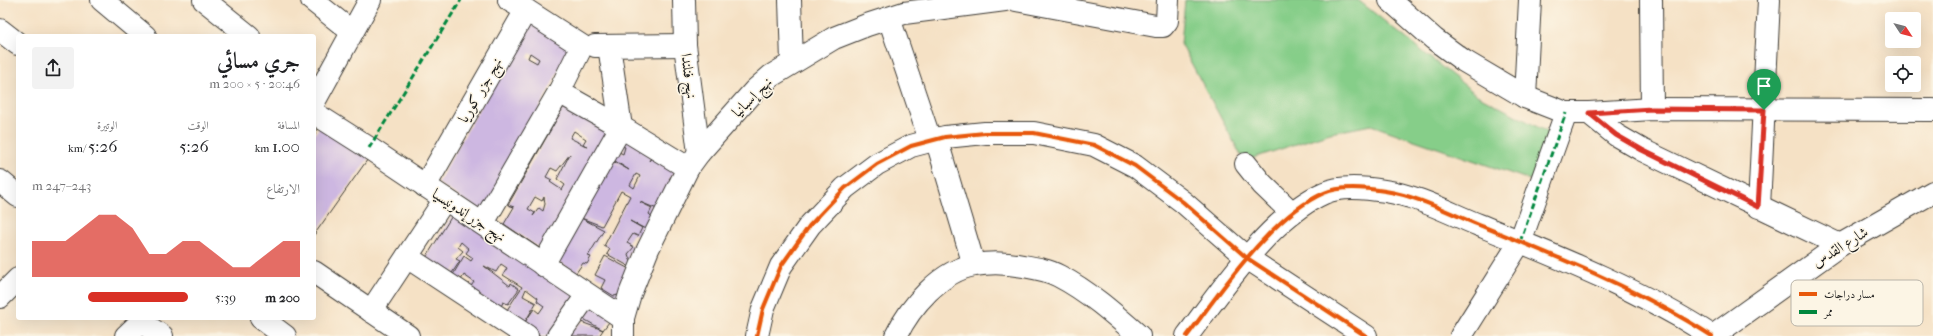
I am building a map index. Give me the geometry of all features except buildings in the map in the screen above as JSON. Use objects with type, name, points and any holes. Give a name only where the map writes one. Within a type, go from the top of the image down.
[{"type":"street","points":[[102,0],[143,34]]},
{"type":"street","points":[[312,0],[352,32]]},
{"type":"street","points":[[316,94],[370,0]]},
{"type":"street","name":"نهج فنلندا","points":[[684,0],[685,45],[694,160]]},
{"type":"street","points":[[790,0],[792,62]]},
{"type":"street","name":"نهج إسبانيا","points":[[623,327],[630,294],[648,250],[694,160],[755,90],[771,76],[834,38],[899,10],[1004,0]]},
{"type":"street","points":[[1016,0],[1122,10],[1163,26],[1167,21],[1168,0]]},
{"type":"street","points":[[1390,0],[1434,39],[1464,61],[1525,97],[1566,113],[1652,109],[1933,110]]},
{"type":"street","points":[[1525,97],[1530,0]]},
{"type":"street","points":[[1651,0],[1652,109]]},
{"type":"street","points":[[1758,207],[1769,0]]},
{"type":"street","points":[[210,2],[247,34]]},
{"type":"street","points":[[518,5],[582,46],[685,45]]},
{"type":"street","name":"نهج جزر كوريا","points":[[425,186],[518,5]]},
{"type":"street","points":[[899,10],[933,139],[974,265]]},
{"type":"street","points":[[483,223],[559,92],[582,46]]},
{"type":"street","points":[[543,265],[621,127],[609,46]]},
{"type":"street","points":[[559,92],[621,127],[694,160]]},
{"type":"street","points":[[1461,336],[1520,242],[1566,113]]},
{"type":"street","points":[[1589,113],[1616,135],[1642,150],[1758,207],[1840,245]]},
{"type":"street","name":"نهج جزر إندونيسيا","points":[[316,114],[483,223],[587,295],[623,327]]},
{"type":"street","points":[[757,336],[763,310],[781,266],[810,225],[845,188],[877,164],[910,146],[933,139],[985,133],[1034,133],[1094,145],[1135,166],[1183,202],[1247,258],[1366,336]]},
{"type":"street","points":[[1246,164],[1262,184],[1292,212]]},
{"type":"street","points":[[0,181],[16,194]]},
{"type":"street","points":[[1187,336],[1247,258],[1292,212],[1324,193],[1352,188],[1386,191],[1411,197],[1520,242],[1664,308],[1684,318],[1713,336]]},
{"type":"street","name":"شارع القدس","points":[[1791,280],[1840,245],[1933,192]]},
{"type":"street","points":[[371,311],[446,199]]},
{"type":"street","points":[[407,256],[527,336]]},
{"type":"street","points":[[896,336],[902,324],[916,304],[933,287],[952,274],[974,265],[995,263],[1038,268],[1057,275],[1078,287],[1139,336]]},
{"type":"street","points":[[316,273],[408,336]]},
{"type":"street","name":"شارع القدس","points":[[1713,336],[1791,280]]},
{"type":"street","points":[[0,297],[16,281]]},
{"type":"street","points":[[558,336],[587,295]]},
{"type":"street","points":[[264,320],[285,336]]},
{"type":"street","points":[[137,325],[162,336]]},
{"type":"green space","points":[[1185,0],[1358,0],[1477,95],[1549,133],[1533,181],[1371,125],[1330,133],[1244,161],[1181,44]]},
{"type":"marked path","points":[[369,148],[461,0]]},
{"type":"marked path","points":[[1520,242],[1566,113]]},
{"type":"cycle path","points":[[757,336],[763,309],[781,266],[810,225],[845,188],[877,164],[911,146],[945,137],[985,133],[1034,133],[1094,145],[1135,166],[1183,202],[1247,258],[1366,336]]},
{"type":"cycle path","points":[[1187,336],[1231,277],[1266,236],[1304,204],[1331,190],[1346,188],[1362,188],[1397,193],[1433,205],[1539,249],[1628,289],[1685,319],[1712,336]]},
{"type":"route","points":[[1652,109],[1764,110],[1758,207],[1642,150],[1616,135],[1589,113],[1652,109]]}]
